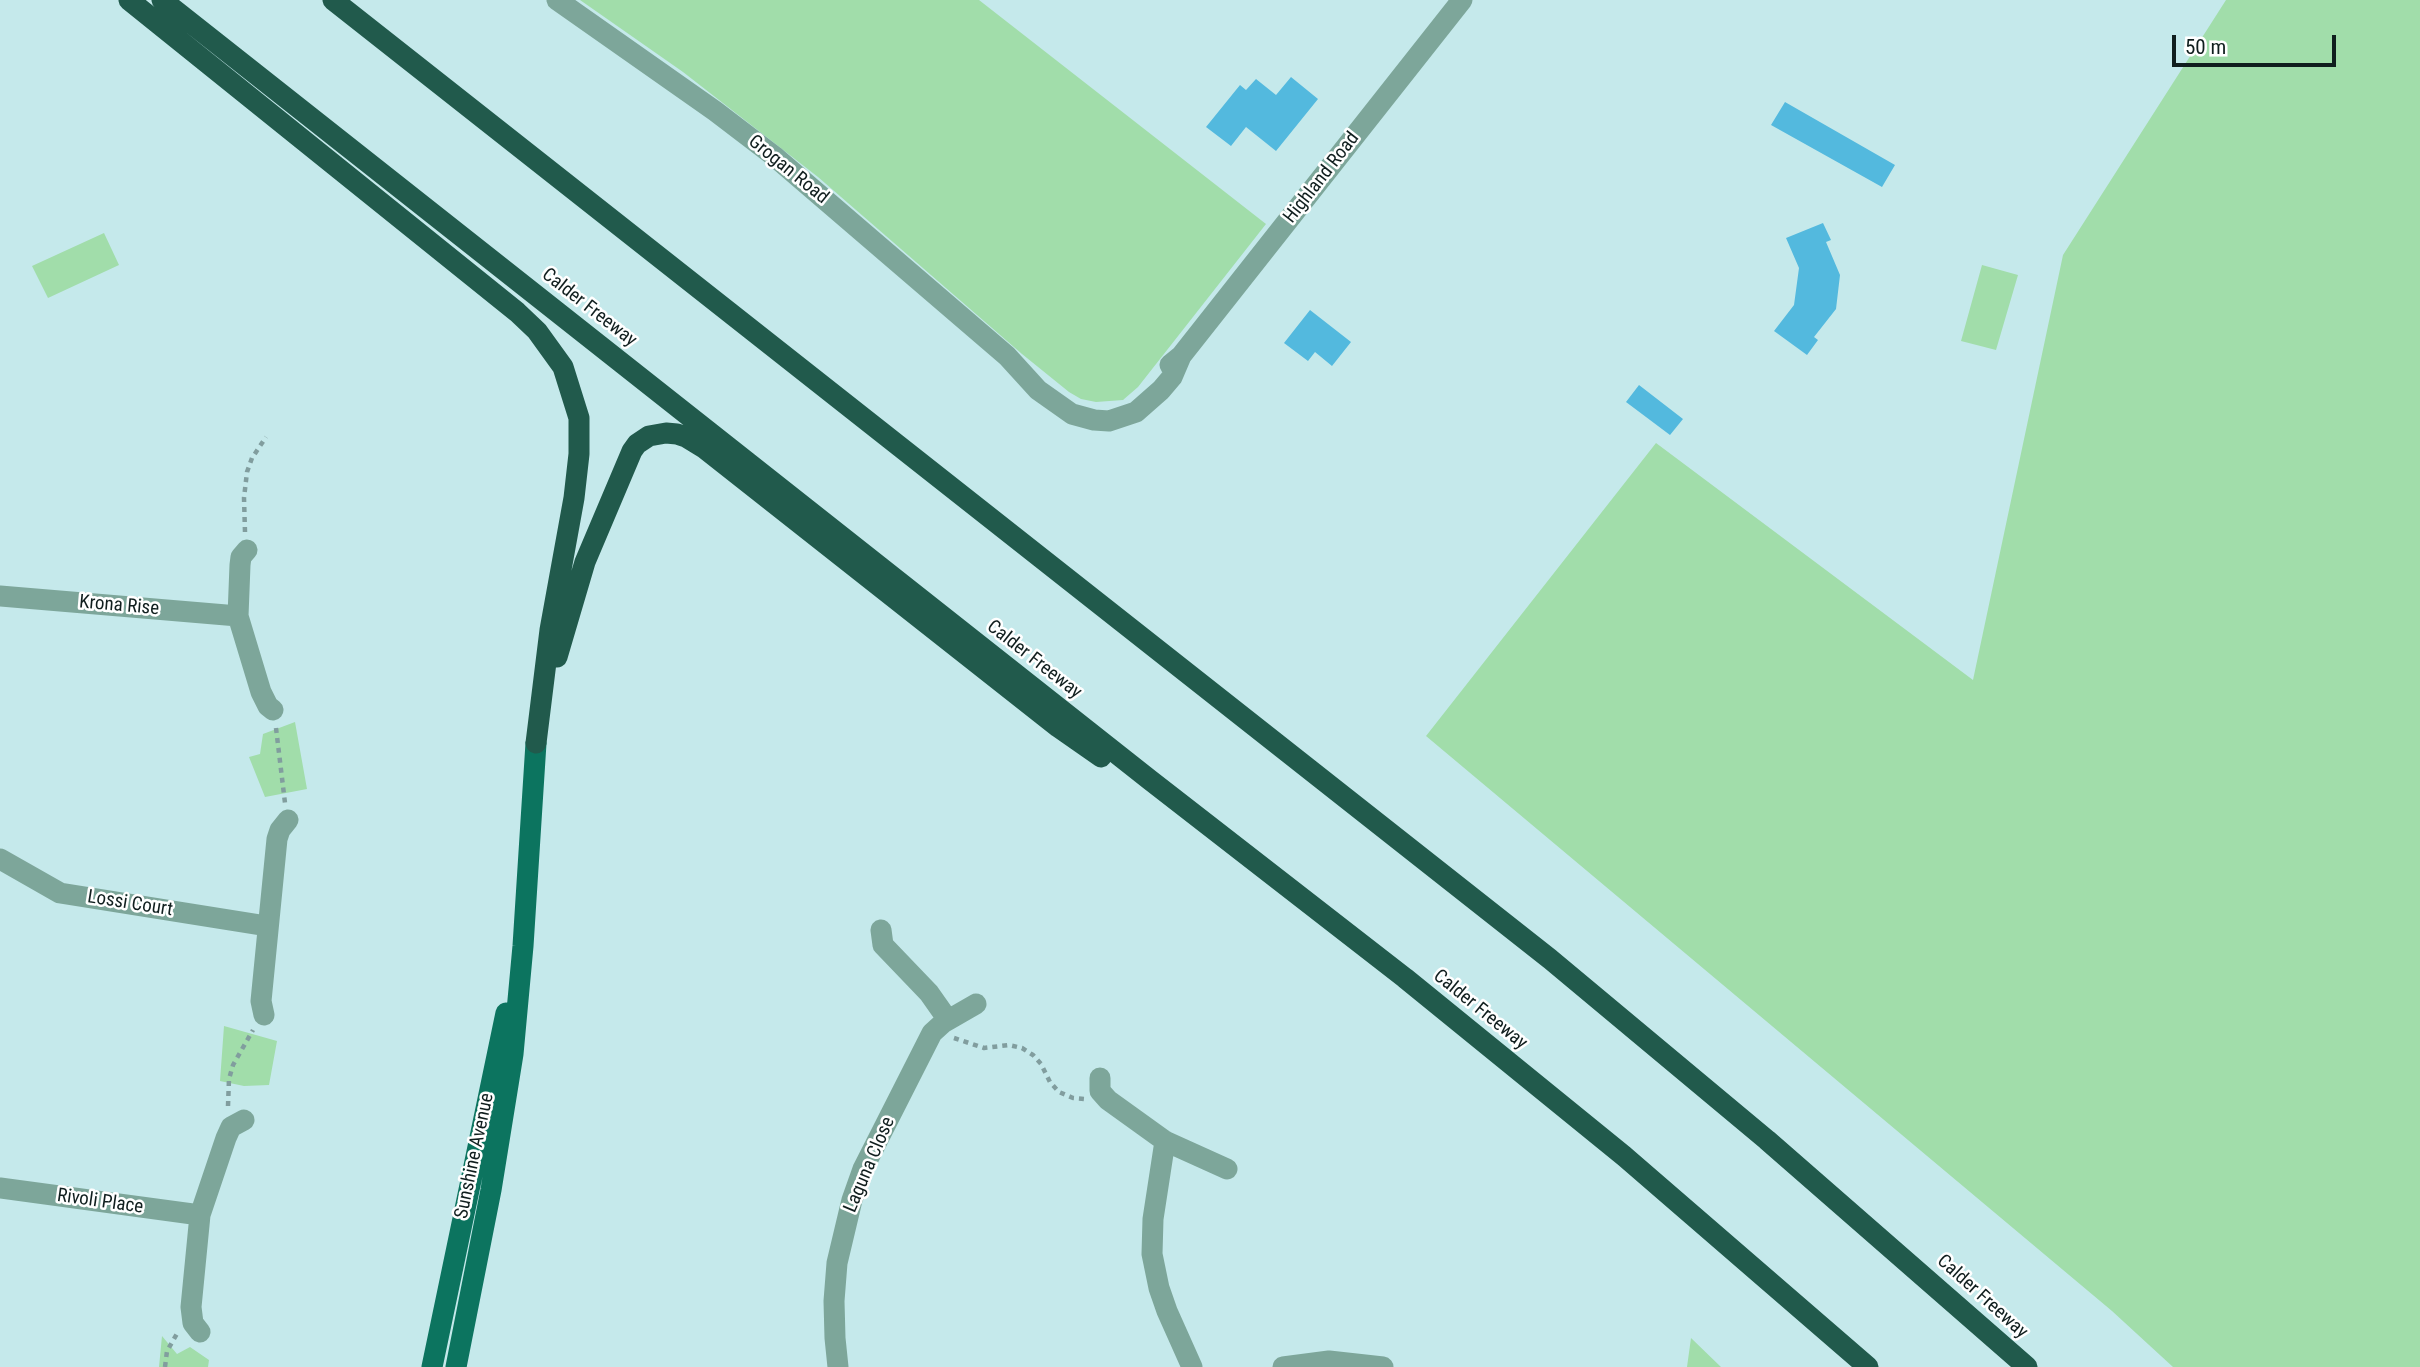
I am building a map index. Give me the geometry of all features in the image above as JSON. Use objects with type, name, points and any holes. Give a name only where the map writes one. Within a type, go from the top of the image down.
[{"type":"highway","points":[[129,0],[516,312],[537,331],[563,367],[579,418],[579,454],[574,498],[550,630],[536,743]]},
{"type":"highway","name":"Calder Freeway","points":[[162,0],[1405,978],[1613,1147],[1868,1367]]},
{"type":"highway","name":"Calder Freeway","points":[[333,0],[1550,959],[1777,1148],[2027,1367]]},
{"type":"highway","points":[[536,743],[578,584],[608,503],[637,444],[649,436],[667,433],[686,437],[704,448],[1080,743],[1105,759],[1150,780]]},
{"type":"main road","name":"Sunshine Avenue","points":[[456,1367],[491,1190],[513,1054],[536,743]]},
{"type":"main road","name":"Sunshine Avenue","points":[[432,1367],[496,1051],[523,946]]},
{"type":"street","name":"Grogan Road","points":[[557,0],[774,156],[1007,356],[1038,390],[1060,407],[1083,418],[1108,414]]},
{"type":"street","name":"Highland Road","points":[[1108,414],[1127,416],[1144,407],[1171,377],[1181,356],[1462,0]]},
{"type":"street","points":[[247,550],[241,556],[238,616],[261,692],[273,710]]},
{"type":"street","name":"Krona Rise","points":[[0,596],[238,616]]},
{"type":"street","points":[[264,1015],[261,1001],[277,839],[288,820]]},
{"type":"street","name":"Lossi Court","points":[[0,859],[60,893],[268,926]]},
{"type":"street","points":[[881,930],[883,945],[929,993],[948,1020]]},
{"type":"street","name":"Laguna Close","points":[[838,1367],[834,1301],[837,1263],[852,1200],[863,1169],[932,1033],[975,1004]]},
{"type":"street","points":[[1100,1085],[1108,1100],[1165,1141],[1227,1169]]},
{"type":"street","points":[[197,1328],[191,1307],[200,1215],[208,1186],[237,1123]]},
{"type":"street","points":[[1165,1141],[1153,1219],[1152,1254],[1159,1289],[1192,1367]]},
{"type":"street","name":"Rivoli Place","points":[[0,1188],[200,1215]]},
{"type":"street","points":[[1283,1367],[1329,1361],[1383,1367]]},
{"type":"path","points":[[247,550],[245,485],[252,458],[266,437]]},
{"type":"path","points":[[273,710],[288,820]]},
{"type":"path","points":[[237,1123],[227,1095],[231,1072],[239,1053],[264,1015]]},
{"type":"path","points":[[948,1020],[952,1035],[959,1041],[984,1048],[1014,1046],[1028,1052],[1041,1064],[1055,1087],[1065,1095],[1086,1099],[1100,1085]]},
{"type":"path","points":[[165,1367],[167,1351],[176,1334],[183,1328],[197,1328]]},
{"type":"green space","points":[[580,0],[979,0],[1266,224],[1138,387],[1123,400],[1096,402],[1081,399],[1022,354],[818,177],[683,72]]},
{"type":"green space","points":[[2226,0],[2420,0],[2420,1367],[2173,1367],[2112,1311],[1426,736],[1656,443],[1973,680],[2063,255]]},
{"type":"green space","points":[[104,233],[119,265],[48,298],[32,266]]},
{"type":"green space","points":[[1982,265],[2018,275],[1996,350],[1961,341]]},
{"type":"green space","points":[[295,722],[307,789],[265,797],[249,757],[260,754],[263,734]]},
{"type":"green space","points":[[224,1026],[277,1041],[269,1085],[244,1086],[220,1081]]},
{"type":"green space","points":[[162,1336],[177,1354],[190,1347],[209,1360],[208,1367],[159,1367]]},
{"type":"green space","points":[[1691,1338],[1721,1367],[1687,1367]]},
{"type":"building","points":[[1291,77],[1318,99],[1276,151],[1246,127],[1231,146],[1206,127],[1240,85],[1246,90],[1256,79],[1276,95]]},
{"type":"building","points":[[1785,102],[1895,165],[1882,187],[1771,125]]},
{"type":"building","points":[[1823,223],[1831,240],[1826,242],[1840,275],[1836,309],[1814,337],[1818,340],[1807,355],[1774,331],[1794,305],[1799,268],[1786,238]]},
{"type":"building","points":[[1310,310],[1351,342],[1332,366],[1315,352],[1308,361],[1284,343]]},
{"type":"building","points":[[1639,385],[1683,419],[1670,435],[1626,402]]}]
